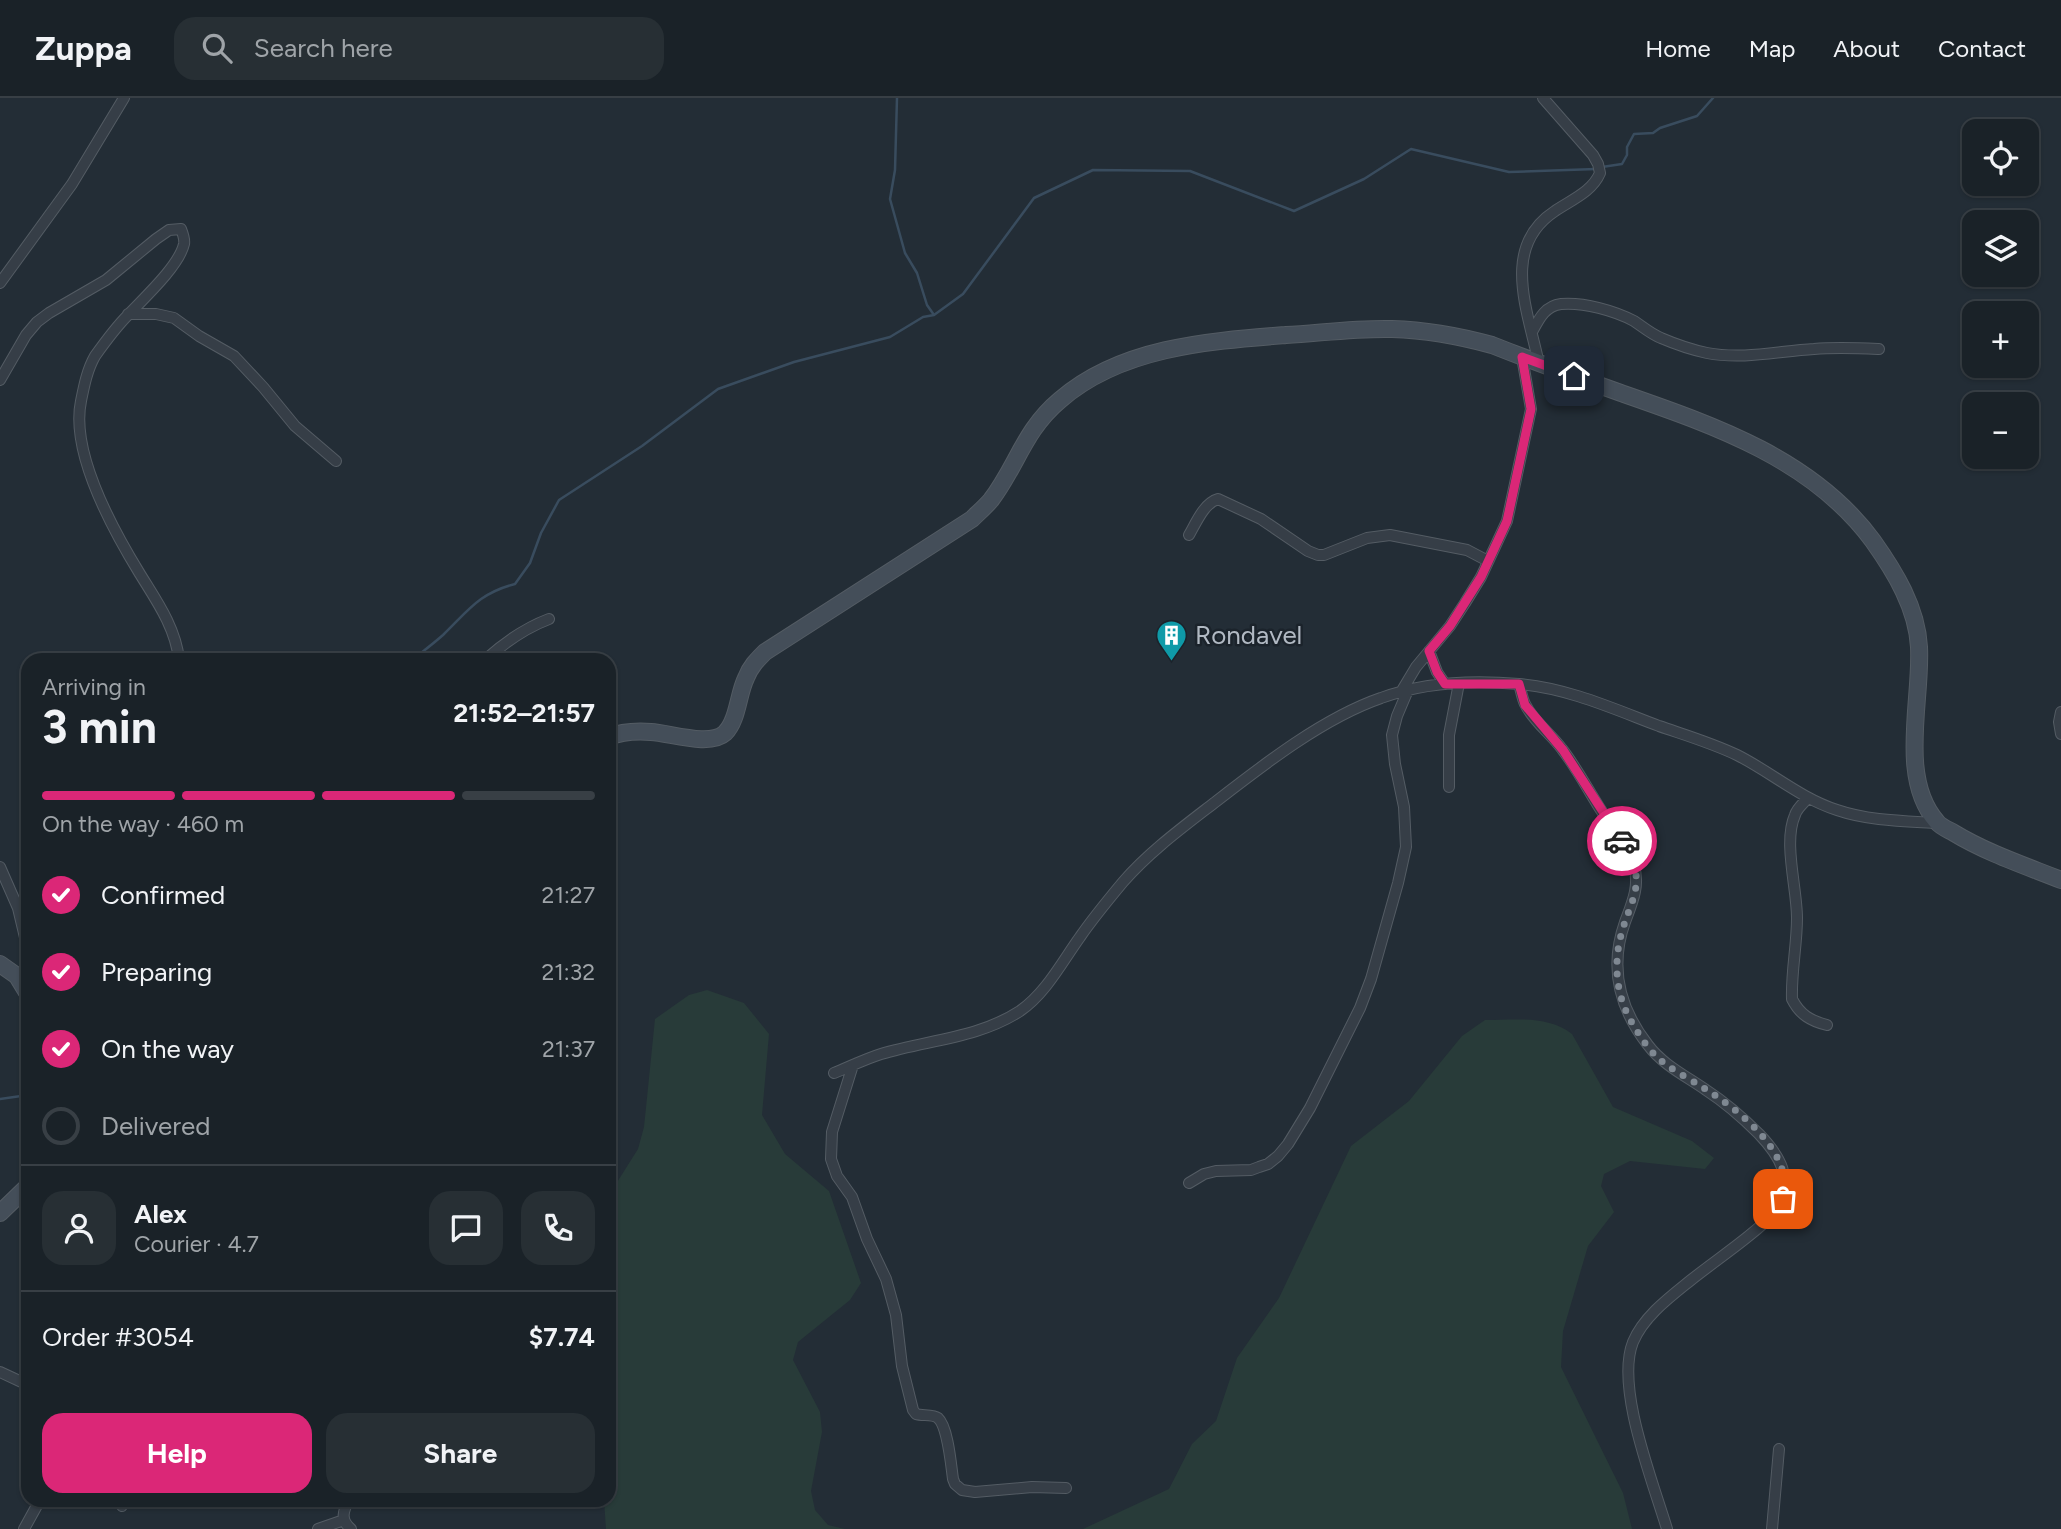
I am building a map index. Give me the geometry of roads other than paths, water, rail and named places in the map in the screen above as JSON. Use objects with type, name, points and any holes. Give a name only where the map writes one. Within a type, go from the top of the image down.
[{"type":"street","points":[[0,283],[72,184],[124,98]]},
{"type":"street","points":[[1539,364],[1522,285],[1525,247],[1535,227],[1592,187],[1599,169],[1593,155],[1543,98]]},
{"type":"street","points":[[0,380],[26,335],[37,322],[107,279],[169,230],[181,229],[184,245],[177,258],[146,298],[128,314],[104,344],[87,372],[80,404],[80,439],[104,509],[167,621],[178,653]]},
{"type":"street","points":[[1532,332],[1547,310],[1563,304],[1619,315],[1661,338],[1707,353],[1751,355],[1842,347],[1879,349]]},
{"type":"street","points":[[128,314],[156,314],[174,318],[234,356],[295,426],[336,461]]},
{"type":"street","points":[[616,735],[639,731],[703,739],[722,736],[732,723],[746,676],[765,652],[972,519],[996,492],[1023,443],[1044,415],[1074,388],[1108,370],[1167,350],[1216,341],[1391,329],[1463,337],[1492,345],[1695,419],[1768,452],[1829,496],[1872,540],[1900,585],[1913,615],[1919,647],[1914,746],[1916,776],[1922,795],[1938,823],[1966,841],[2061,880]]},
{"type":"street","points":[[1189,1182],[1216,1171],[1251,1170],[1268,1164],[1278,1156],[1310,1108],[1360,1008],[1371,979],[1406,847],[1404,807],[1392,735],[1404,691],[1481,577],[1507,521],[1530,417],[1530,396],[1522,357]]},
{"type":"street","points":[[1189,535],[1207,506],[1218,499],[1251,514],[1318,555],[1367,538],[1390,535],[1467,550],[1488,561]]},
{"type":"street","points":[[494,653],[523,631],[549,619]]},
{"type":"street","points":[[1429,651],[1445,684]]},
{"type":"street","points":[[834,1073],[878,1055],[976,1031],[1019,1011],[1049,981],[1093,919],[1136,867],[1260,767],[1305,737],[1376,699],[1404,691],[1460,683],[1537,686],[1576,696],[1726,751],[1754,764],[1823,805],[1850,814],[1938,823]]},
{"type":"street","points":[[1450,787],[1449,735],[1460,683]]},
{"type":"street","points":[[1519,684],[1525,705],[1563,750],[1634,864],[1635,895],[1621,932],[1616,966],[1619,992],[1634,1027],[1655,1055],[1744,1118],[1772,1148],[1779,1159],[1784,1177],[1785,1190],[1778,1209],[1671,1297],[1648,1319],[1633,1342],[1628,1364],[1629,1391],[1667,1529]]},
{"type":"street","points":[[2061,712],[2061,734]]},
{"type":"street","points":[[1808,798],[1794,815],[1791,835],[1797,914],[1792,999],[1805,1016],[1827,1025]]},
{"type":"street","points":[[0,867],[21,921]]},
{"type":"street","points":[[0,964],[21,982]]},
{"type":"street","points":[[853,1065],[832,1132],[831,1159],[837,1176],[852,1197],[867,1239],[886,1279],[896,1315],[902,1366],[913,1410],[916,1414],[940,1420],[953,1479],[962,1490],[975,1492],[1032,1487],[1066,1488]]},
{"type":"street","points":[[0,1213],[21,1193]]},
{"type":"street","points":[[0,1372],[21,1382]]},
{"type":"street","points":[[1772,1529],[1779,1450]]},
{"type":"street","points":[[24,1529],[36,1507]]},
{"type":"street","points":[[318,1529],[347,1525],[343,1515],[346,1507]]},
{"type":"waterway","points":[[897,98],[895,170],[890,199],[905,253],[917,273],[927,305],[934,315]]},
{"type":"waterway","points":[[1602,167],[1622,164],[1634,134],[1653,133],[1660,128],[1697,116],[1713,98]]},
{"type":"waterway","points":[[421,653],[483,598],[515,584],[530,563],[541,533],[559,500],[642,446],[718,389],[794,362],[890,337],[923,317],[934,315],[963,294],[1034,198],[1093,170],[1190,171],[1294,211],[1364,179],[1411,149],[1509,172],[1596,169]]},
{"type":"waterway","points":[[0,1099],[21,1096]]},
{"type":"place","name":"Rondavel","points":[[1172,662]]}]
